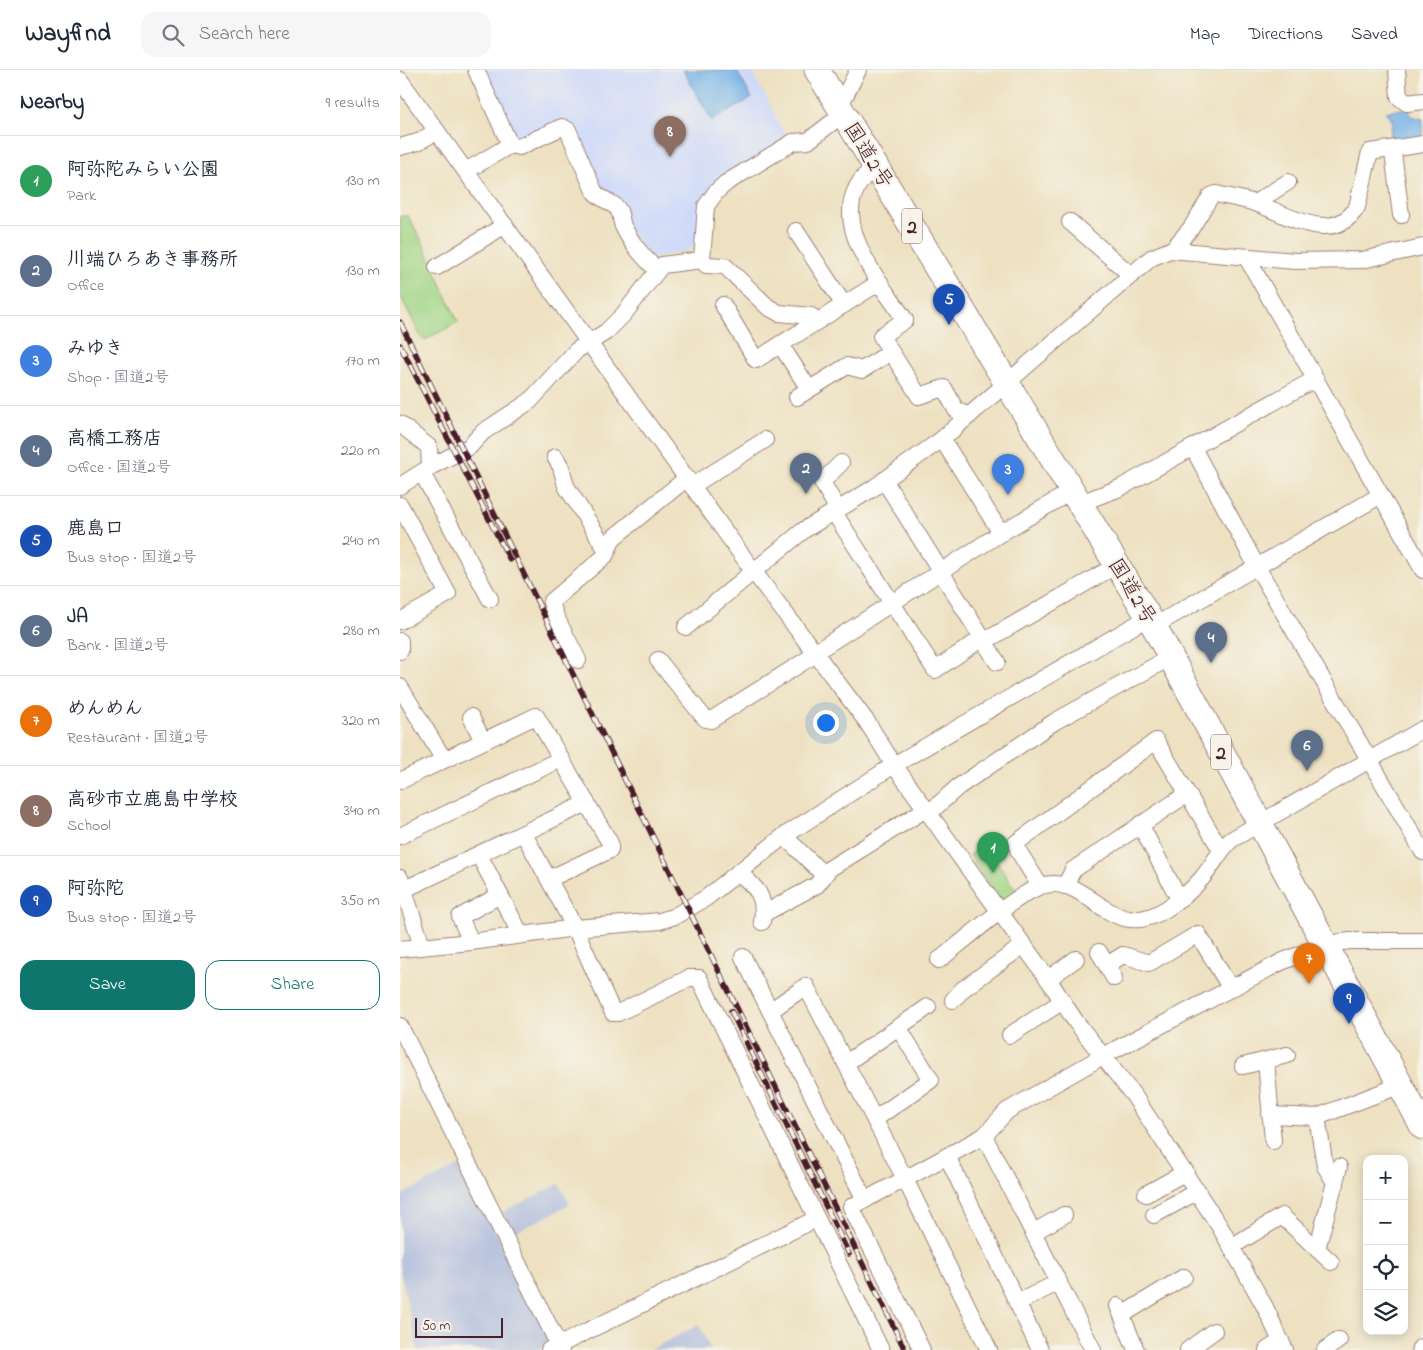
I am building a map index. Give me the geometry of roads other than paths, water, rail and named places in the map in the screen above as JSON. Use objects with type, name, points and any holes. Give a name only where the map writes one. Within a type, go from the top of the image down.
[{"type":"highway","name":"国道2号","points":[[816,70],[1151,622],[1327,944],[1423,1127]]},
{"type":"street","points":[[476,70],[510,145]]},
{"type":"street","points":[[817,321],[811,316],[779,313],[768,307],[726,266],[706,265],[702,260],[706,206],[716,192],[726,183],[793,142],[808,141],[839,107],[858,70]]},
{"type":"street","points":[[1397,70],[1399,97],[1407,103],[1423,101]]},
{"type":"street","points":[[400,80],[754,572],[867,722],[894,765],[1063,1001],[1134,1096],[1186,1172],[1231,1247],[1283,1346],[1267,1350]]},
{"type":"street","points":[[466,171],[510,145],[519,147],[562,127],[568,130],[594,191],[599,198],[614,205],[619,211],[628,237],[641,255],[658,270]]},
{"type":"street","points":[[400,147],[418,142],[437,131]]},
{"type":"street","points":[[1172,250],[1191,228],[1211,196],[1216,194],[1255,203],[1302,223],[1336,224],[1352,215],[1357,207],[1370,152],[1423,144]]},
{"type":"street","points":[[1397,148],[1393,152],[1401,216]]},
{"type":"street","points":[[876,166],[864,175],[854,189],[850,216],[859,248],[905,320],[881,336],[919,396],[944,388],[956,410],[969,416]]},
{"type":"street","points":[[1255,203],[1288,182]]},
{"type":"street","points":[[1070,222],[1131,275]]},
{"type":"street","points":[[437,267],[505,225]]},
{"type":"street","points":[[796,231],[809,262],[844,305]]},
{"type":"street","points":[[686,626],[804,530],[884,480],[942,440],[1150,258],[1172,250],[1295,261],[1362,260],[1423,246]]},
{"type":"street","points":[[1247,258],[1423,570]]},
{"type":"street","points":[[412,476],[469,446],[483,432],[530,401],[562,364],[589,342],[606,332],[623,315],[662,265],[702,260]]},
{"type":"street","points":[[723,305],[756,360],[880,282]]},
{"type":"street","points":[[780,344],[803,393],[847,366],[862,370],[891,352]]},
{"type":"street","points":[[658,660],[702,715],[706,719],[712,720],[1001,533],[1076,497],[1120,488],[1315,379]]},
{"type":"street","points":[[400,424],[429,446],[412,476]]},
{"type":"street","points":[[578,660],[556,617],[551,602],[606,556],[613,538],[689,482],[765,440]]},
{"type":"street","points":[[942,440],[1001,533]]},
{"type":"street","points":[[1193,448],[1257,567],[1423,852]]},
{"type":"street","points":[[555,457],[561,467],[566,486],[608,551]]},
{"type":"street","points":[[840,463],[822,482],[835,510],[935,670],[978,641],[990,638],[1117,565]]},
{"type":"street","points":[[412,476],[490,599]]},
{"type":"street","points":[[884,480],[998,662]]},
{"type":"street","points":[[400,949],[471,942],[575,928],[660,921],[675,916],[706,898],[784,836],[894,765],[1151,622],[1257,567],[1381,495]]},
{"type":"street","points":[[400,505],[448,594],[400,621]]},
{"type":"street","points":[[400,641],[400,651]]},
{"type":"street","points":[[738,872],[759,891],[762,918],[818,885],[823,874],[928,811],[958,787],[1054,722],[1171,657]]},
{"type":"street","points":[[400,687],[444,760]]},
{"type":"street","points":[[402,776],[444,760],[536,716],[610,843],[610,850],[549,879]]},
{"type":"street","points":[[471,717],[483,742]]},
{"type":"street","points":[[939,960],[1000,913],[1040,886],[1075,888],[1106,910],[1125,920],[1144,919],[1165,910],[1180,899],[1203,877],[1221,850],[1231,840],[1423,729]]},
{"type":"street","points":[[1040,886],[1019,852],[1016,843],[1156,742],[1221,850]]},
{"type":"street","points":[[400,836],[561,759]]},
{"type":"street","points":[[1065,886],[1073,870],[1187,794]]},
{"type":"street","points":[[422,946],[402,883],[479,855],[587,804]]},
{"type":"street","points":[[1140,824],[1180,899]]},
{"type":"street","points":[[524,834],[575,928],[613,1013],[618,1013],[689,978],[700,978],[881,1350]]},
{"type":"street","points":[[784,836],[823,874]]},
{"type":"street","points":[[479,855],[521,935]]},
{"type":"street","points":[[471,942],[460,917],[500,896]]},
{"type":"street","points":[[1106,965],[1123,956],[1149,963],[1198,934],[1231,989]]},
{"type":"street","points":[[922,1350],[851,1207],[984,1136],[1007,1111],[1103,1056],[1281,962],[1327,944],[1350,941],[1423,941]]},
{"type":"street","points":[[953,1000],[963,989],[1024,944]]},
{"type":"street","points":[[743,957],[865,1200]]},
{"type":"street","points":[[1048,979],[1076,959]]},
{"type":"street","points":[[770,1011],[806,986],[875,1119],[989,1350]]},
{"type":"street","points":[[1010,1035],[1063,1001]]},
{"type":"street","points":[[846,1063],[928,1007]]},
{"type":"street","points":[[400,1026],[556,1348],[816,1219]]},
{"type":"street","points":[[875,1119],[931,1080],[898,1027]]},
{"type":"street","points":[[1243,1066],[1287,1055]]},
{"type":"street","points":[[1266,1061],[1273,1142]]},
{"type":"street","points":[[1270,1115],[1317,1117],[1401,1085]]},
{"type":"street","points":[[1317,1117],[1325,1166],[1336,1184]]},
{"type":"street","points":[[984,1136],[1094,1350]]},
{"type":"street","points":[[947,1156],[1040,1350]]},
{"type":"street","points":[[1317,1249],[1336,1184],[1339,1167]]},
{"type":"street","points":[[1146,1194],[1186,1172]]},
{"type":"street","points":[[1154,1215],[1198,1191]]},
{"type":"street","points":[[1034,1232],[1064,1215]]},
{"type":"street","points":[[1231,1247],[1282,1216],[1331,1262]]},
{"type":"street","points":[[1131,1349],[1120,1309],[1184,1277]]},
{"type":"street","points":[[1017,1303],[1059,1282]]},
{"type":"street","points":[[1188,1350],[1214,1331]]},
{"type":"street","points":[[1325,1350],[1339,1340]]},
{"type":"water","points":[[683,70],[736,70],[752,98],[712,121]]},
{"type":"water","points":[[1409,108],[1411,116],[1423,119],[1423,140],[1389,144],[1392,120],[1385,112]]},
{"type":"railway","points":[[400,322],[905,1350]]},
{"type":"railway","points":[[400,345],[510,560]]},
{"type":"railway","points":[[731,1011],[849,1254]]},
{"type":"place","name":"高砂市立鹿島中学校","points":[[670,157]]},
{"type":"place","name":"鹿島口","points":[[949,325]]},
{"type":"place","name":"川端ひろあき事務所","points":[[806,494]]},
{"type":"place","name":"みゆき","points":[[1008,495]]},
{"type":"place","name":"高橋工務店","points":[[1211,663]]},
{"type":"place","name":"JA","points":[[1307,771]]},
{"type":"place","name":"阿弥陀みらい公園","points":[[993,873]]},
{"type":"place","name":"めんめん","points":[[1309,984]]},
{"type":"place","name":"阿弥陀","points":[[1349,1024]]}]
